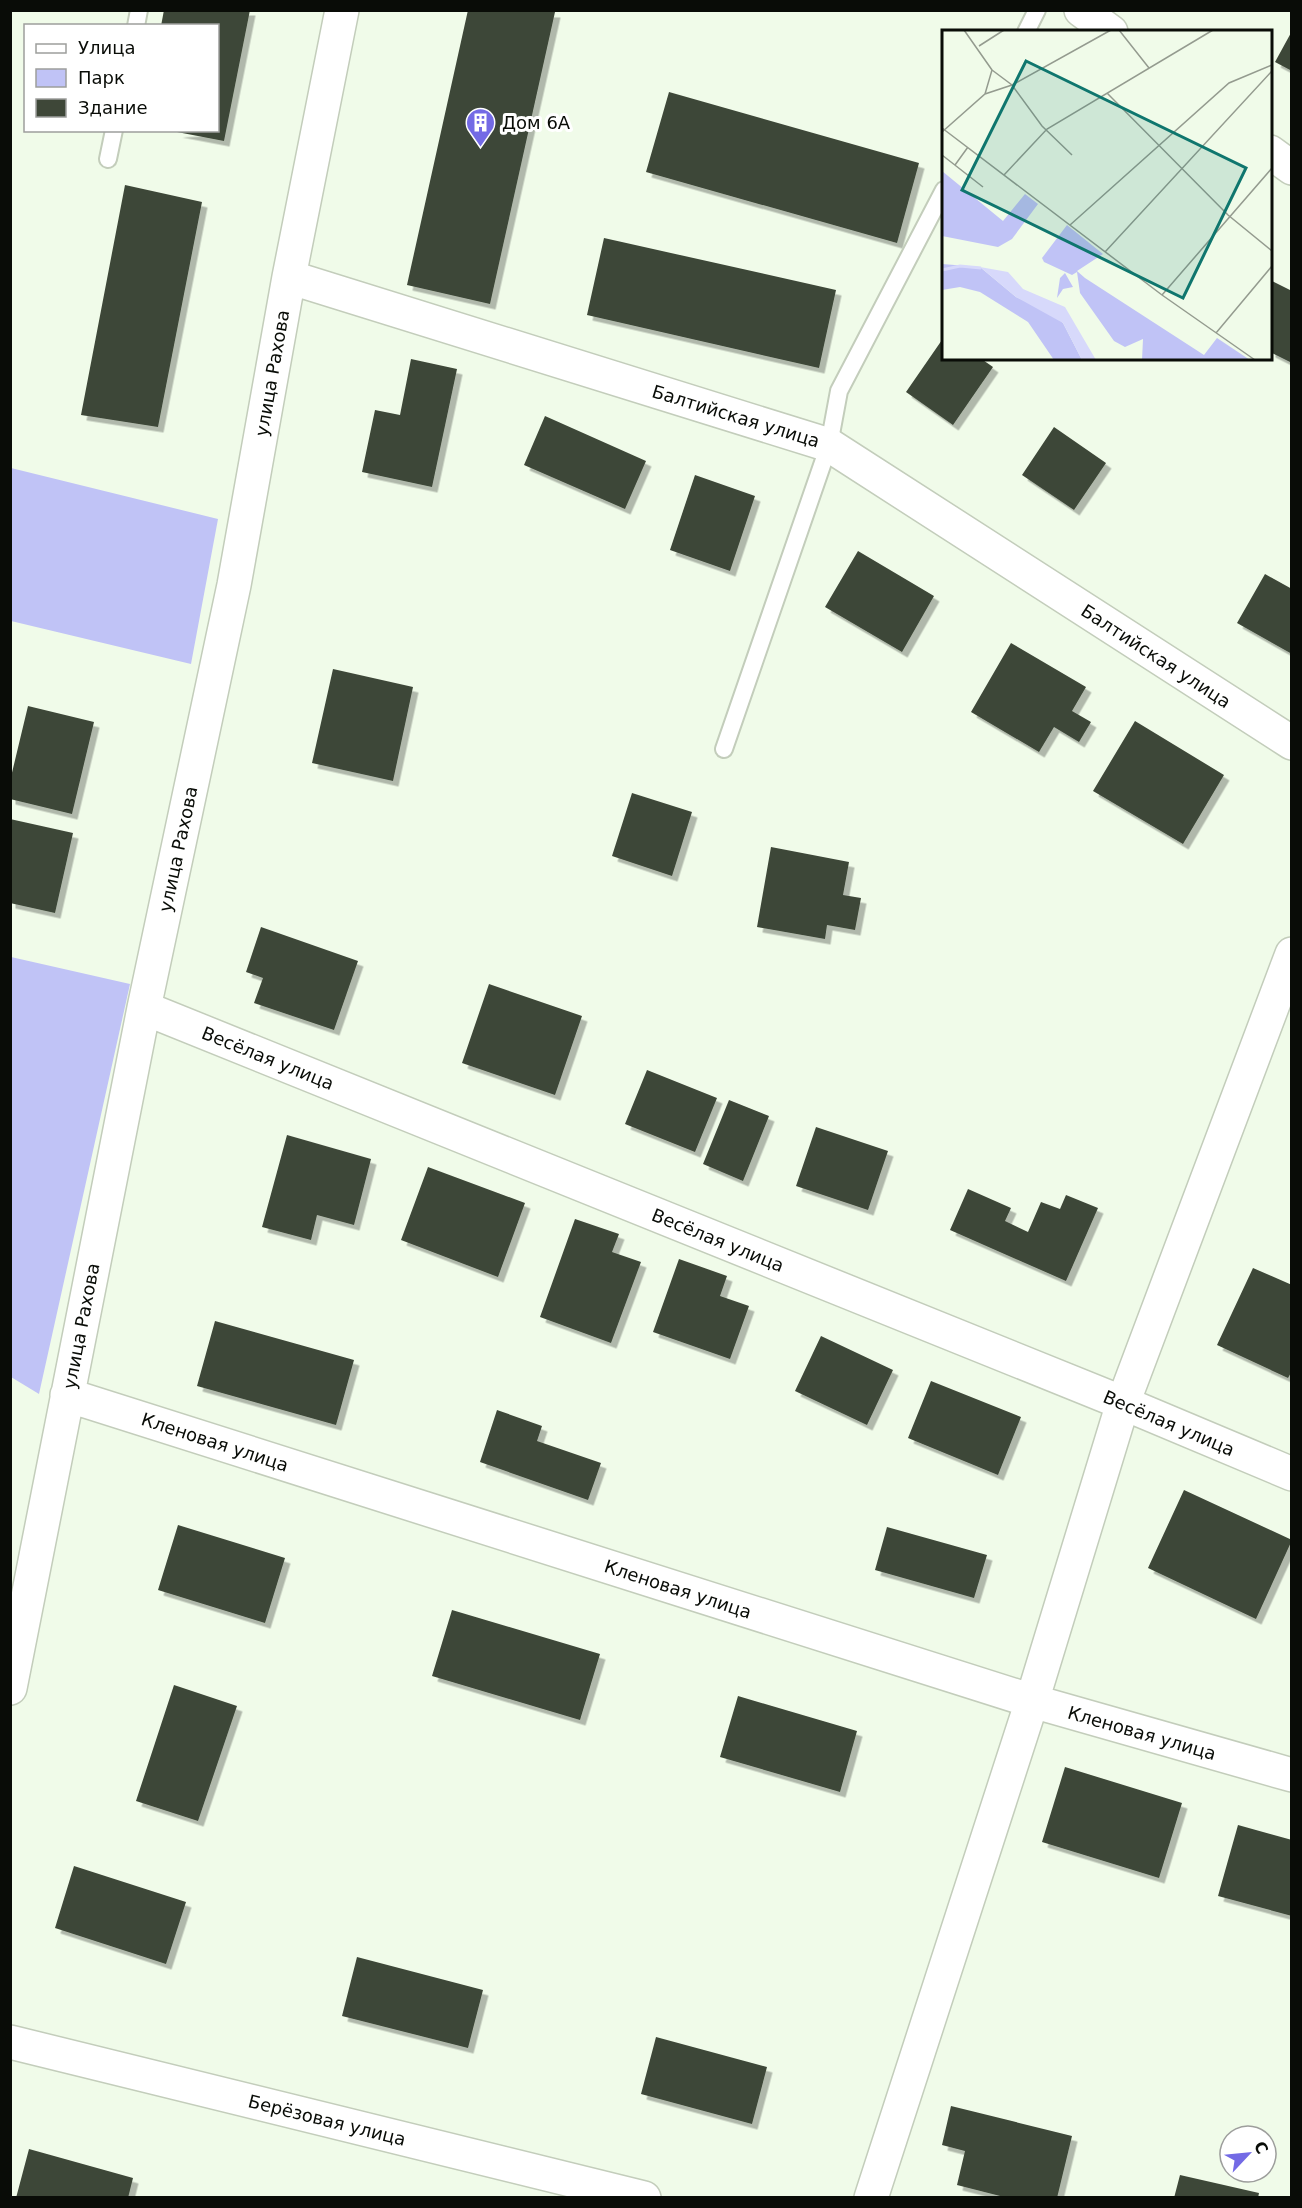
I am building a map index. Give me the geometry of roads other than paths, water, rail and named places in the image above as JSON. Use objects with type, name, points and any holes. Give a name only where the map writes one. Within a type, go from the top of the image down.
[{"type":"street","name":"улица Рахова","points":[[10,1688],[144,1008],[234,585],[290,277],[342,10]]},
{"type":"street","points":[[1081,10],[1107,30]]},
{"type":"street","points":[[1272,153],[1292,168]]},
{"type":"street","name":"Балтийская улица","points":[[290,277],[829,446],[1292,743]]},
{"type":"street","points":[[871,2198],[1032,1701],[1123,1403],[1292,954]]},
{"type":"street","name":"Весёлая улица","points":[[144,1008],[1123,1403],[1292,1474]]},
{"type":"street","name":"Кленовая улица","points":[[67,1395],[1032,1701],[1292,1775]]},
{"type":"street","name":"Берёзовая улица","points":[[10,2042],[644,2198]]},
{"type":"lane","points":[[1027,30],[1037,10]]},
{"type":"lane","points":[[108,159],[114,132]]},
{"type":"lane","points":[[724,749],[829,446],[839,390],[942,194]]},
{"type":"place","name":"Дом 6А","points":[[481,148]]}]
